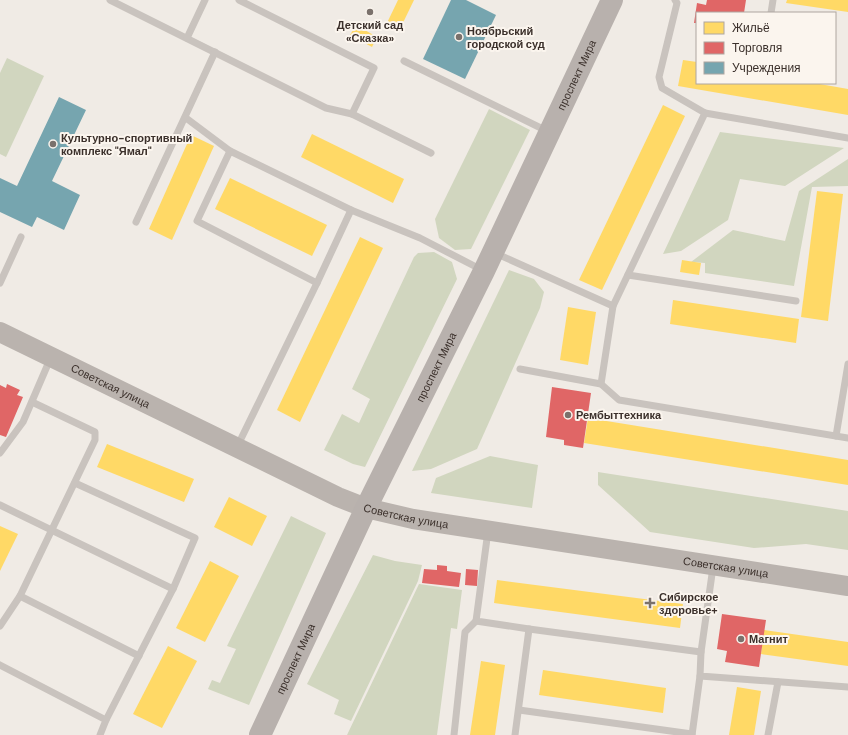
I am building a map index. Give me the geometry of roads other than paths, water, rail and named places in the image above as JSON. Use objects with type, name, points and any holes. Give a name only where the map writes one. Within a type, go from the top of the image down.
[{"type":"main road","name":"проспект Мира","points":[[260,735],[366,508],[488,261],[612,0]]},
{"type":"main road","name":"Советская улица","points":[[0,332],[338,497],[366,508],[413,518],[848,586]]},
{"type":"lane","points":[[110,0],[326,108],[352,114],[431,153]]},
{"type":"lane","points":[[186,38],[205,0]]},
{"type":"lane","points":[[239,0],[374,68],[352,114]]},
{"type":"lane","points":[[675,0],[677,3],[659,77],[662,88],[705,112],[848,138]]},
{"type":"lane","points":[[771,12],[773,0]]},
{"type":"lane","points":[[136,222],[186,118],[215,52]]},
{"type":"lane","points":[[404,61],[549,132]]},
{"type":"lane","points":[[601,384],[613,306],[705,112]]},
{"type":"lane","points":[[186,118],[230,151],[351,210],[420,238],[613,306]]},
{"type":"lane","points":[[230,151],[197,221],[317,283]]},
{"type":"lane","points":[[237,448],[351,210]]},
{"type":"lane","points":[[0,283],[21,237]]},
{"type":"lane","points":[[628,275],[796,301]]},
{"type":"lane","points":[[0,453],[17,432],[32,402],[51,357]]},
{"type":"lane","points":[[836,436],[848,364]]},
{"type":"lane","points":[[520,369],[601,384],[619,400],[848,438]]},
{"type":"lane","points":[[0,626],[20,596],[95,440],[95,432],[32,402]]},
{"type":"lane","points":[[75,483],[195,538],[173,589],[106,720],[100,735]]},
{"type":"lane","points":[[0,505],[173,589]]},
{"type":"lane","points":[[454,735],[465,632],[476,621],[488,530]]},
{"type":"lane","points":[[519,710],[692,734],[713,564]]},
{"type":"lane","points":[[20,596],[139,656]]},
{"type":"lane","points":[[476,621],[701,652]]},
{"type":"lane","points":[[515,735],[529,629]]},
{"type":"lane","points":[[0,665],[106,720]]},
{"type":"lane","points":[[700,676],[848,687]]},
{"type":"lane","points":[[768,735],[778,682]]},
{"type":"place","name":"Детский сад «Сказка»","points":[[370,12]]},
{"type":"place","name":"Ноябрьский городской суд","points":[[459,37]]},
{"type":"place","name":"Культурно-спортивный комплекс \"Ямал\"","points":[[53,144]]},
{"type":"place","name":"Рембыттехника","points":[[568,415]]},
{"type":"place","name":"Сибирское здоровье+","points":[[650,603]]},
{"type":"place","name":"Магнит","points":[[741,639]]}]
